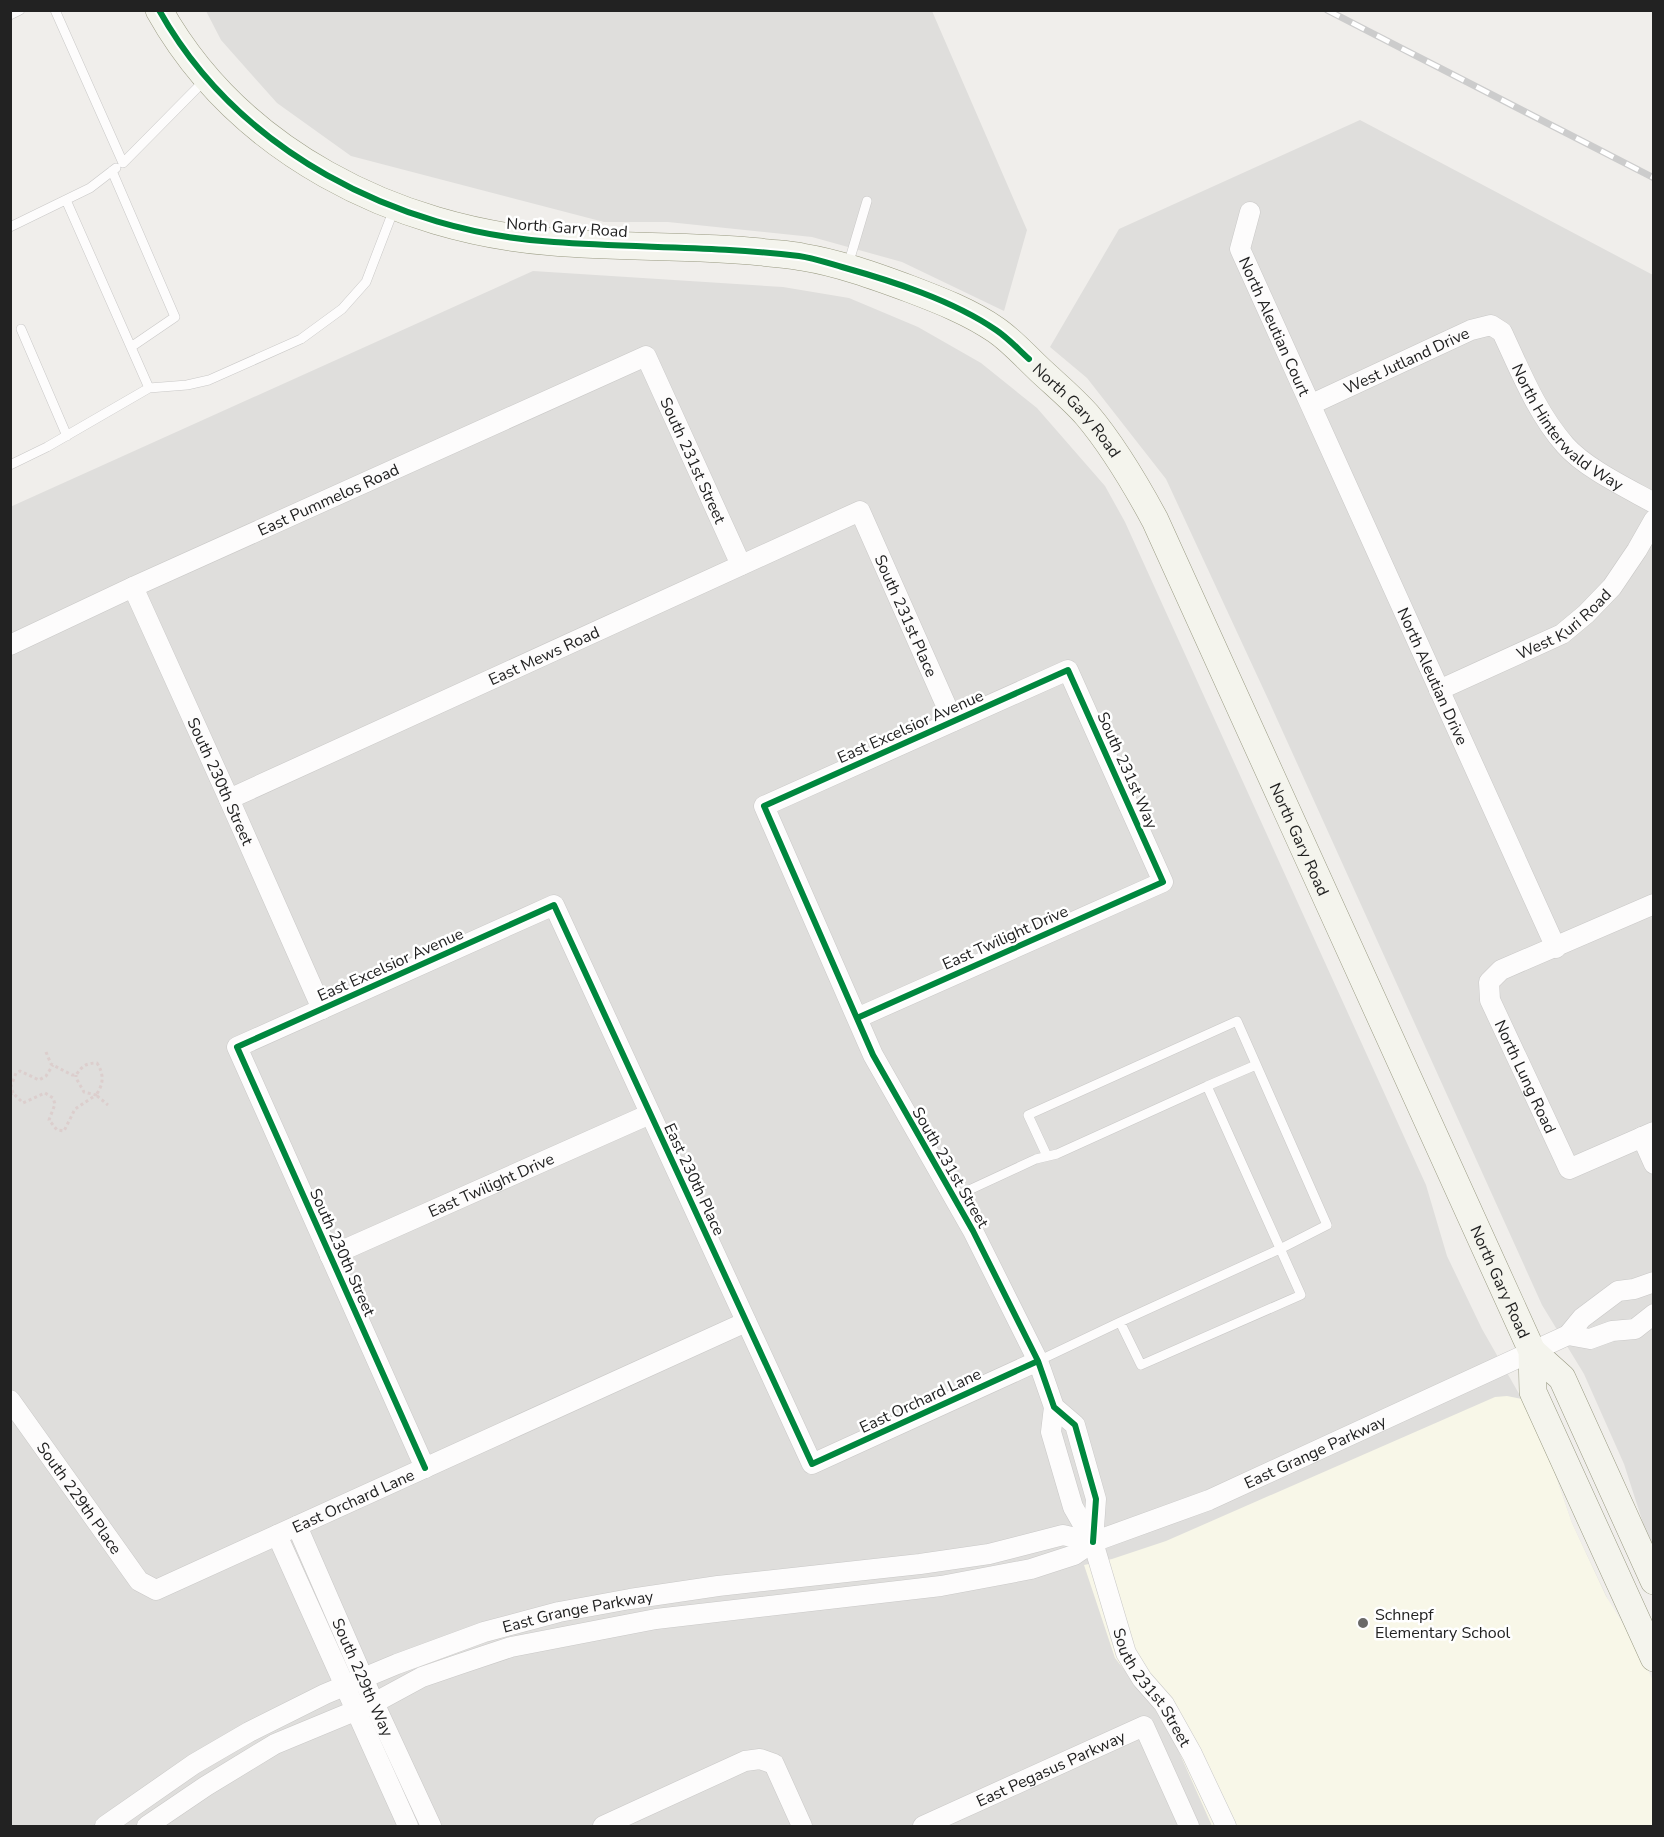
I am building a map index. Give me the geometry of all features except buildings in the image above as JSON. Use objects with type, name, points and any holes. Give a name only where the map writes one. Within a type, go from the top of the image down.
[{"type":"main road","name":"North Gary Road","points":[[159,10],[170,29],[207,78],[258,128],[286,151],[357,192],[456,225],[496,234],[552,242],[726,249],[802,256],[871,275],[947,303],[996,330],[1086,414],[1127,469],[1160,530],[1532,1351],[1533,1392],[1653,1658]]},
{"type":"main road","name":"North Gary Road","points":[[1532,1351],[1562,1378],[1653,1581]]},
{"type":"street","name":"North Aleutian Court","points":[[1250,212],[1240,249],[1312,404]]},
{"type":"street","name":"West Jutland Drive","points":[[1312,404],[1471,330],[1491,325],[1502,332]]},
{"type":"street","name":"North Hinterwald Way","points":[[1502,332],[1536,404],[1565,446],[1601,473],[1653,502]]},
{"type":"street","name":"South 231st Street","points":[[646,356],[741,565]]},
{"type":"street","name":"East Pummelos Road","points":[[10,645],[133,587],[646,356]]},
{"type":"street","name":"North Aleutian Drive","points":[[1312,404],[1556,948]]},
{"type":"street","name":"East Mews Road","points":[[229,799],[860,511]]},
{"type":"street","name":"South 231st Place","points":[[860,511],[953,721]]},
{"type":"street","name":"West Kuri Road","points":[[1440,690],[1562,634],[1586,614],[1612,587],[1637,550],[1653,520]]},
{"type":"street","name":"South 230th Street","points":[[133,587],[322,1010]]},
{"type":"street","name":"East Excelsior Avenue","points":[[764,806],[1068,670]]},
{"type":"street","name":"South 231st Way","points":[[1068,670],[1163,882]]},
{"type":"street","name":"South 231st Street","points":[[764,806],[878,1064],[954,1197],[1038,1361],[1054,1407],[1051,1432],[1073,1506],[1094,1542],[1126,1653],[1142,1679],[1164,1704],[1192,1754],[1226,1827]]},
{"type":"street","name":"East Twilight Drive","points":[[857,1018],[1163,882]]},
{"type":"street","points":[[1556,948],[1653,904]]},
{"type":"street","name":"East Excelsior Avenue","points":[[237,1047],[554,905]]},
{"type":"street","name":"East 230th Place","points":[[554,905],[812,1464]]},
{"type":"street","name":"North Lung Road","points":[[1556,948],[1501,970],[1489,982],[1490,1000],[1569,1169],[1648,1134]]},
{"type":"street","name":"South 230th Street","points":[[237,1047],[425,1468]]},
{"type":"street","name":"East Twilight Drive","points":[[330,1256],[650,1114]]},
{"type":"street","points":[[1648,1134],[1653,1164]]},
{"type":"street","points":[[1634,1289],[1643,1299],[1650,1316],[1635,1329],[1612,1331],[1590,1339],[1568,1335],[1582,1318],[1617,1291],[1634,1289],[1653,1282]]},
{"type":"street","name":"East Orchard Lane","points":[[156,1590],[746,1322]]},
{"type":"street","name":"East Grange Parkway","points":[[147,1827],[206,1786],[275,1744],[374,1702],[431,1674],[512,1647],[656,1619],[891,1593],[1031,1569],[1074,1555],[1094,1542],[1209,1500],[1568,1335]]},
{"type":"street","name":"East Orchard Lane","points":[[812,1464],[1038,1361]]},
{"type":"street","name":"South 229th Place","points":[[10,1400],[139,1581],[156,1590]]},
{"type":"street","name":"South 229th Way","points":[[297,1526],[431,1827]]},
{"type":"street","name":"South 229th Way","points":[[278,1535],[408,1827]]},
{"type":"street","name":"East Grange Parkway","points":[[105,1827],[194,1764],[249,1731],[344,1686],[484,1632],[559,1612],[630,1599],[718,1586],[932,1563],[989,1554],[1063,1535],[1094,1542]]},
{"type":"street","name":"South 231st Street","points":[[1144,1726],[1190,1827]]},
{"type":"street","name":"East Pegasus Parkway","points":[[923,1827],[1144,1726]]},
{"type":"street","points":[[603,1827],[745,1761],[760,1759],[774,1764],[802,1827]]},
{"type":"lane","points":[[10,15],[20,10]]},
{"type":"lane","points":[[55,10],[123,163]]},
{"type":"lane","points":[[10,227],[90,188],[123,163],[207,78]]},
{"type":"lane","points":[[112,171],[175,317],[131,347]]},
{"type":"lane","points":[[66,200],[149,388]]},
{"type":"lane","points":[[847,269],[867,201]]},
{"type":"lane","points":[[10,465],[67,436],[149,388],[187,385],[209,380],[301,339],[342,309],[366,282],[394,206]]},
{"type":"lane","points":[[21,329],[67,436]]},
{"type":"lane","points":[[1038,1361],[1327,1225],[1237,1021],[1028,1115],[1047,1156]]},
{"type":"lane","points":[[954,1197],[1017,1167],[1057,1154],[1256,1065]]},
{"type":"lane","points":[[1120,1322],[1141,1365],[1301,1295],[1206,1086]]},
{"type":"path","points":[[46,1052],[53,1065],[76,1075]]},
{"type":"path","points":[[53,1065],[46,1076],[39,1080],[20,1071],[16,1073],[10,1086],[12,1094],[23,1103],[45,1093],[50,1095],[55,1104],[49,1120],[57,1130],[64,1131],[75,1109],[96,1095],[102,1084],[103,1072],[96,1063],[87,1063],[76,1075]]},
{"type":"path","points":[[76,1075],[84,1092],[96,1095],[108,1105]]},
{"type":"shaded area","points":[[206,11],[932,11],[1027,230],[1004,311],[902,262],[812,237],[668,222],[604,222],[351,156],[277,103],[221,40]]},
{"type":"shaded area","points":[[1360,120],[1653,275],[1653,1554],[1624,1464],[1584,1374],[1542,1305],[1166,479],[1087,378],[1050,347],[1119,229]]},
{"type":"shaded area","points":[[533,271],[783,287],[849,298],[918,327],[981,363],[1037,408],[1105,486],[1125,522],[1426,1185],[1447,1256],[1482,1329],[1522,1399],[1550,1459],[1572,1523],[1653,1695],[1653,1826],[11,1826],[10,507]]},
{"type":"shaded area","name":"Schnepf Elementary School","points":[[1507,1396],[1522,1399],[1550,1459],[1572,1523],[1606,1596],[1639,1650],[1653,1681],[1653,1826],[1212,1826],[1167,1725],[1115,1658],[1084,1565],[1112,1559],[1166,1541],[1495,1397]]},
{"type":"railway","points":[[1327,10],[1654,178]]},
{"type":"cycle path","points":[[159,10],[192,60],[232,104],[277,143],[327,175],[380,201],[437,221],[495,235],[554,242],[707,249],[815,259],[901,285],[960,309],[1000,333],[1029,359]]},
{"type":"cycle path","points":[[857,1018],[1163,882],[1068,670],[764,806],[873,1055],[973,1231],[1038,1361],[1054,1407],[1075,1425],[1096,1499],[1093,1542]]},
{"type":"cycle path","points":[[425,1468],[237,1047],[554,905],[812,1464],[1038,1361]]},
{"type":"place","name":"Schnepf Elementary School","points":[[1363,1623]]}]
